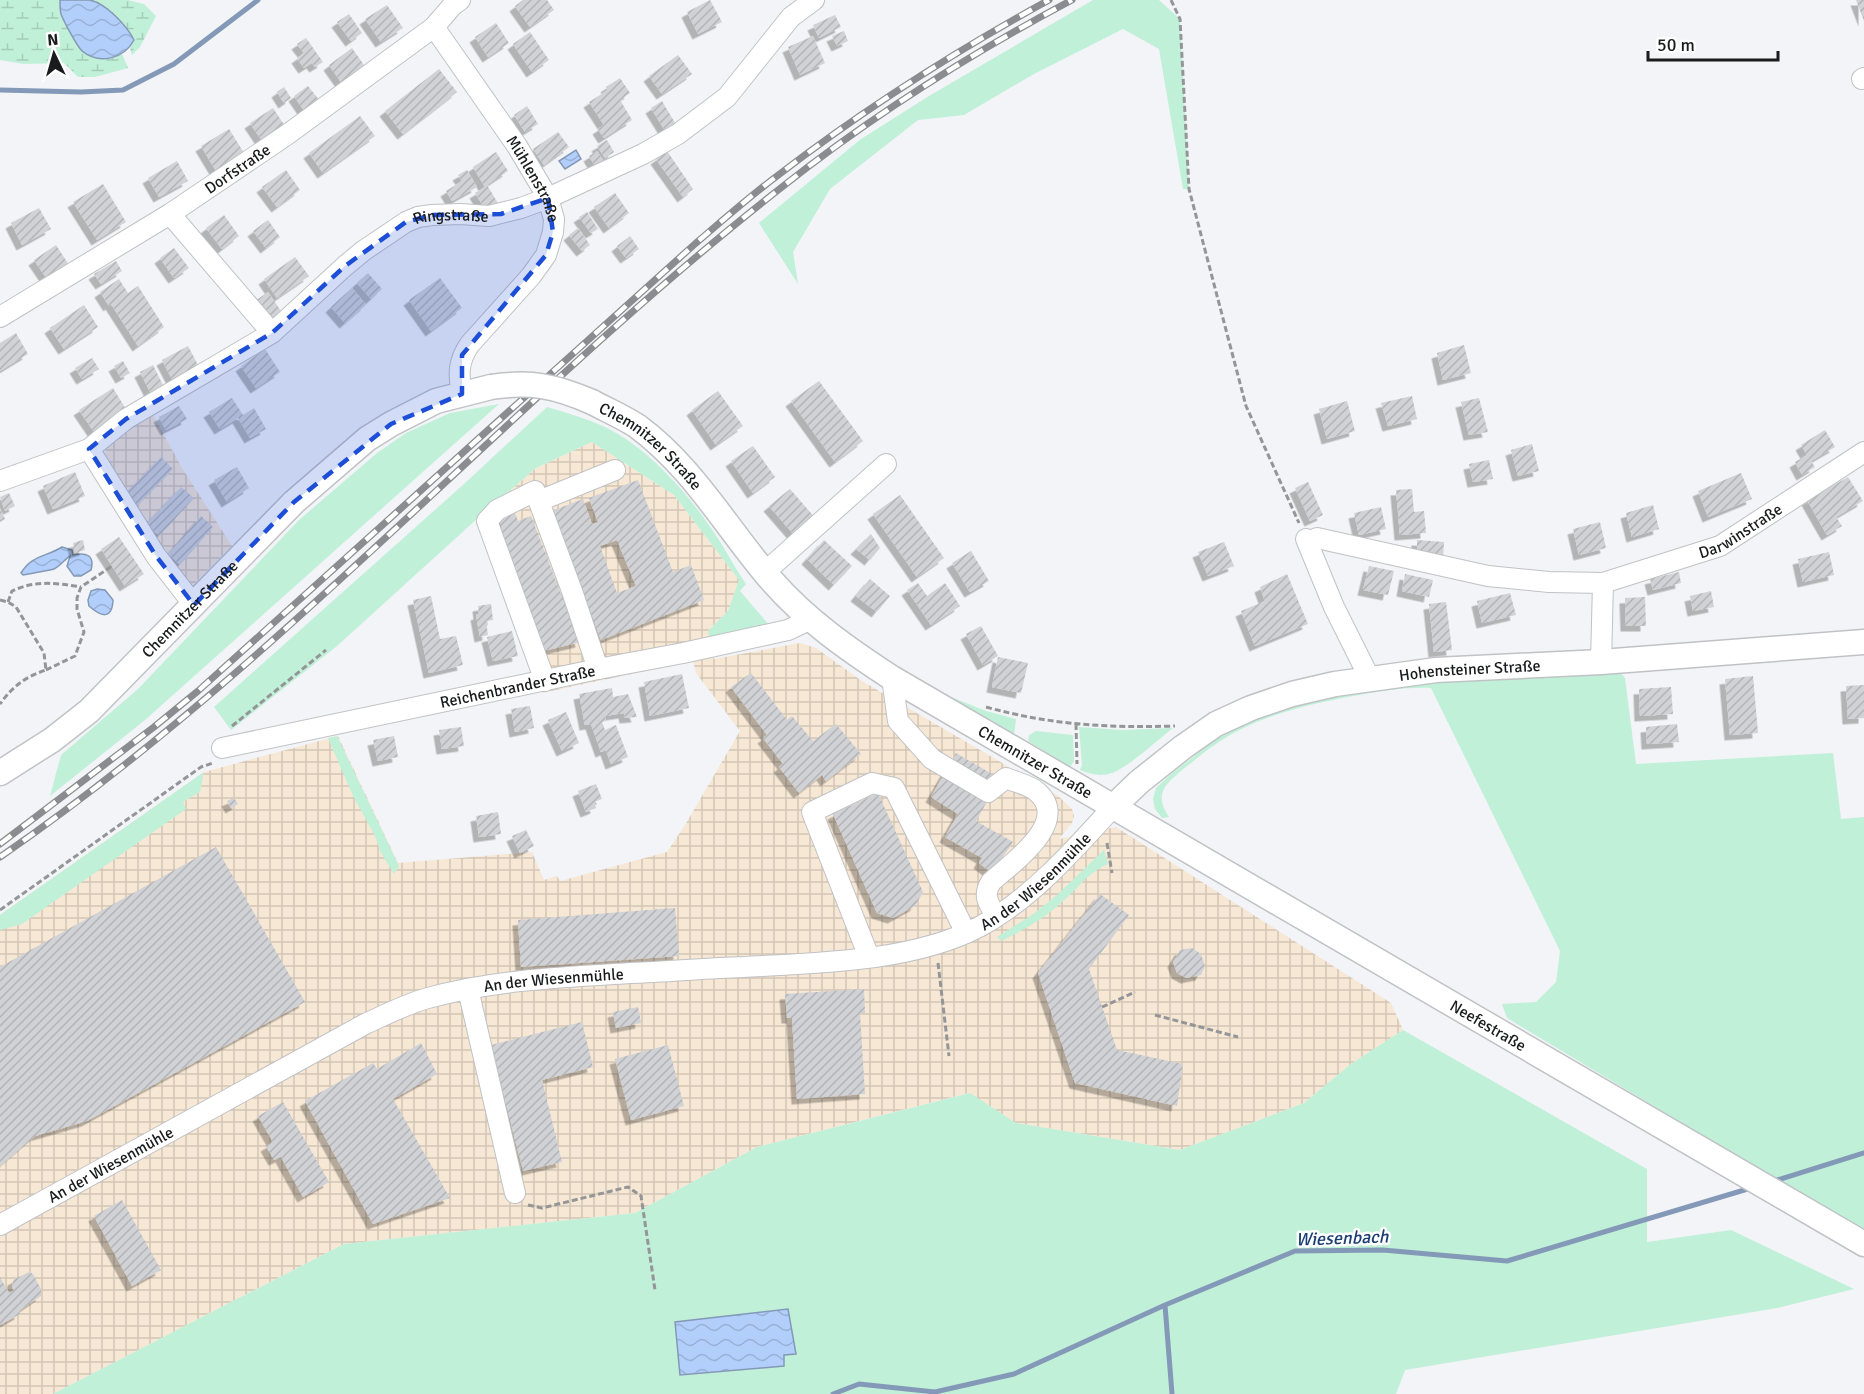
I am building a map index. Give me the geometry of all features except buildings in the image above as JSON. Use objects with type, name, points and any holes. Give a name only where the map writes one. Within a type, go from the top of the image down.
[{"type":"main road","name":"Chemnitzer Straße","points":[[0,773],[52,740],[89,711],[294,502],[367,439],[418,409],[462,394],[491,387],[531,384],[567,392],[592,402],[636,426],[686,471],[765,572],[810,620],[892,678],[1113,807]]},
{"type":"main road","name":"Hohensteiner Straße","points":[[1113,807],[1139,782],[1216,724],[1251,708],[1292,694],[1335,684],[1436,670],[1601,662],[1864,642]]},
{"type":"main road","name":"Neefestraße","points":[[1113,807],[1864,1244]]},
{"type":"street","name":"Ringstraße","points":[[0,482],[89,448],[126,419],[272,333],[357,256],[406,222],[432,215],[489,216],[501,214],[548,198],[643,154],[678,134],[727,97],[791,17],[814,0]]},
{"type":"street","name":"Dorfstraße","points":[[0,317],[170,214],[288,134],[434,27],[454,2]]},
{"type":"street","name":"Mühlenstraße","points":[[434,27],[517,146],[552,208],[553,232],[546,255],[531,276],[462,355],[459,368],[462,394]]},
{"type":"street","points":[[170,214],[272,333]]},
{"type":"street","points":[[89,448],[156,556],[194,605]]},
{"type":"street","name":"Darwinstraße","points":[[1312,539],[1488,576],[1550,582],[1603,583],[1720,546],[1864,452]]},
{"type":"street","points":[[765,572],[886,464]]},
{"type":"street","points":[[539,501],[615,470]]},
{"type":"street","points":[[545,681],[487,521],[496,510],[535,491],[598,669]]},
{"type":"street","points":[[1312,539],[1333,605],[1370,679]]},
{"type":"street","points":[[1601,662],[1603,583]]},
{"type":"street","name":"Reichenbrander Straße","points":[[222,748],[684,653],[788,630],[810,620]]},
{"type":"street","points":[[892,678],[898,721],[932,759],[988,792],[1006,778],[1036,791],[1048,807],[1048,820],[1043,832],[986,889],[986,899],[996,916]]},
{"type":"street","points":[[869,957],[812,813],[872,783],[894,788],[966,933]]},
{"type":"street","name":"An der Wiesenmühle","points":[[0,1225],[365,1024],[428,998],[534,980],[869,957],[902,952],[966,933],[1023,897],[1082,842],[1113,807]]},
{"type":"street","points":[[468,990],[515,1193]]},
{"type":"path","points":[[1171,0],[1180,19],[1189,189],[1246,406],[1312,539]]},
{"type":"path","points":[[0,704],[12,687],[28,676],[75,656],[84,632],[77,609],[77,598],[81,587],[112,566]]},
{"type":"path","points":[[8,602],[12,591],[34,583],[81,587]]},
{"type":"path","points":[[0,600],[16,607],[44,653],[46,670]]},
{"type":"path","points":[[0,910],[201,767],[213,763],[222,748],[220,736],[326,650]]},
{"type":"path","points":[[986,707],[1021,717],[1076,724],[1122,728],[1176,726]]},
{"type":"path","points":[[1075,768],[1078,763],[1076,724]]},
{"type":"path","points":[[1107,843],[1112,873]]},
{"type":"path","points":[[933,944],[938,963],[949,1056]]},
{"type":"path","points":[[1102,1007],[1135,992]]},
{"type":"path","points":[[1155,1015],[1238,1038]]},
{"type":"path","points":[[515,1193],[523,1204],[542,1208],[628,1187],[641,1196],[655,1290]]},
{"type":"highlighted area","points":[[548,198],[553,232],[546,255],[462,355],[462,394],[391,424],[294,502],[194,605],[156,556],[89,449],[126,419],[272,333],[345,266],[406,222],[432,215],[501,214]]},
{"type":"shaded area","points":[[150,409],[182,468],[232,546],[192,586],[184,585],[103,456],[109,442]]},
{"type":"shaded area","points":[[592,442],[674,495],[739,580],[728,611],[708,631],[714,659],[800,643],[816,648],[862,681],[1057,795],[1072,809],[1074,816],[1072,823],[1059,839],[1116,827],[1391,1003],[1403,1030],[1351,1064],[1304,1103],[1180,1150],[1016,1123],[969,1093],[757,1147],[635,1213],[344,1244],[53,1394],[0,1394],[0,915],[204,772],[338,736],[398,863],[532,852],[544,880],[557,876],[560,881],[667,852],[685,825],[740,731],[696,673],[693,661],[542,693],[478,518],[536,468]]},
{"type":"green space","points":[[0,0],[60,0],[60,6],[81,50],[111,58],[122,54],[128,68],[95,77],[78,77],[64,63],[24,64],[0,60]]},
{"type":"green space","points":[[91,0],[128,0],[144,4],[156,16],[140,47],[132,55],[130,48],[134,40],[126,27]]},
{"type":"green space","points":[[1093,0],[1159,0],[1180,19],[1189,189],[1183,189],[1159,49],[1123,29],[1034,74],[964,115],[918,120],[830,189],[793,252],[798,284],[759,223],[861,139],[929,96]]},
{"type":"green space","points":[[499,404],[145,720],[50,796],[61,755],[138,689],[299,520],[377,453],[406,433],[450,413]]},
{"type":"green space","points":[[547,407],[607,428],[639,448],[654,461],[683,491],[717,537],[746,584],[740,591],[770,626],[709,638],[708,631],[728,611],[739,580],[674,495],[592,442],[536,468],[337,646],[231,730],[214,707]]},
{"type":"green space","points":[[1619,671],[1625,678],[1636,764],[1833,753],[1841,819],[1864,817],[1864,1232],[1507,1018],[1502,1004],[1536,1002],[1556,982],[1560,951],[1431,688],[1395,690],[1341,698],[1285,712],[1249,725],[1212,746],[1168,783],[1162,794],[1162,801],[1169,817],[1162,818],[1155,809],[1153,799],[1156,788],[1212,742],[1261,716],[1293,705],[1384,685]]},
{"type":"green space","points":[[926,687],[986,711],[1016,719],[1014,735]]},
{"type":"green space","points":[[1079,727],[1122,730],[1173,728],[1126,765],[1112,773],[1100,775],[1080,770],[1082,765]]},
{"type":"green space","points":[[1036,731],[1073,735],[1074,761],[1070,767],[1028,741],[1029,735]]},
{"type":"green space","points":[[337,736],[399,866],[394,874],[353,796],[328,738]]},
{"type":"green space","points":[[204,772],[200,792],[183,802],[186,809],[22,924],[0,930],[0,915]]},
{"type":"green space","points":[[1104,850],[1108,864],[1088,877],[1054,909],[1001,941],[997,937],[1032,915],[1057,895]]},
{"type":"green space","points":[[1403,1030],[1647,1169],[1647,1242],[1731,1230],[1854,1289],[1777,1308],[1405,1370],[1396,1394],[53,1394],[344,1244],[635,1213],[757,1147],[970,1093],[1016,1123],[1180,1150],[1304,1103],[1351,1064]]},
{"type":"water","points":[[60,0],[89,0],[102,5],[121,22],[134,40],[130,47],[118,56],[103,59],[82,51],[61,14]]},
{"type":"water","points":[[576,150],[581,159],[565,169],[559,161]]},
{"type":"water","points":[[62,547],[72,550],[73,555],[88,556],[92,561],[91,570],[81,576],[74,576],[67,566],[70,556],[54,569],[23,575],[21,573],[30,563]]},
{"type":"water","points":[[105,590],[113,600],[108,614],[101,614],[89,606],[91,591]]},
{"type":"water","points":[[788,1309],[796,1354],[784,1355],[784,1366],[680,1375],[675,1322]]},
{"type":"waterway","points":[[0,90],[81,92],[123,90],[174,64],[258,0]]},
{"type":"waterway","name":"Wiesenbach","points":[[1771,1182],[1864,1153]]},
{"type":"waterway","name":"Wiesenbach","points":[[833,1394],[859,1384],[935,1392],[1014,1374],[1165,1305],[1295,1251],[1383,1250],[1507,1261],[1751,1188]]},
{"type":"waterway","points":[[1165,1305],[1172,1394]]},
{"type":"railway","points":[[0,844],[198,691],[696,243],[756,192],[842,128],[910,83],[1049,0]]},
{"type":"railway","points":[[0,857],[104,781],[204,700],[301,615],[586,353],[683,268],[782,187],[851,135],[923,87],[996,42],[1072,0]]}]
